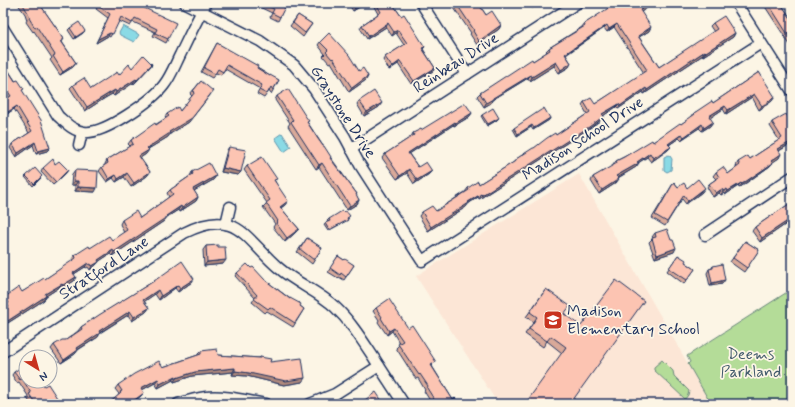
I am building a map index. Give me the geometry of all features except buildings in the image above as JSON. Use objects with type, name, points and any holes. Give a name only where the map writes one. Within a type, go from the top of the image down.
[{"type":"street","name":"Graystone Drive","points":[[185,3],[204,7],[260,41],[294,65],[314,89],[422,261]]},
{"type":"street","points":[[421,3],[467,74]]},
{"type":"street","name":"Reinbeau Drive","points":[[351,149],[577,3]]},
{"type":"street","points":[[736,3],[792,91]]},
{"type":"street","points":[[3,28],[58,116],[71,127],[85,132],[97,131],[106,128],[158,93],[170,76],[204,7]]},
{"type":"street","name":"Madison School Drive","points":[[422,261],[761,43]]},
{"type":"street","points":[[79,145],[85,132]]},
{"type":"street","points":[[705,235],[792,177]]},
{"type":"street","points":[[230,207],[226,224],[244,232],[281,270],[321,295],[336,308],[355,330],[404,404]]},
{"type":"street","name":"Stratford Lane","points":[[3,352],[184,233],[204,225],[215,223],[226,224]]},
{"type":"street","points":[[310,404],[334,394],[379,366]]},
{"type":"street","points":[[178,404],[206,397],[215,397],[242,399],[266,404]]},
{"type":"shaded area","name":"Madison Elementary School","points":[[579,174],[711,404],[498,404],[416,276]]},
{"type":"green space","name":"Deems Parkland","points":[[792,289],[792,404],[711,404],[688,364],[690,362],[687,356]]},
{"type":"green space","points":[[662,360],[673,371],[674,376],[689,391],[685,399],[654,370],[654,367]]},
{"type":"water","points":[[123,26],[139,35],[134,42],[120,35],[119,33]]},
{"type":"water","points":[[282,133],[291,147],[284,152],[275,138]]},
{"type":"water","points":[[668,155],[672,159],[671,170],[667,172],[664,170],[664,157]]},
{"type":"place","name":"Madison Elementary School","points":[[553,320]]}]
